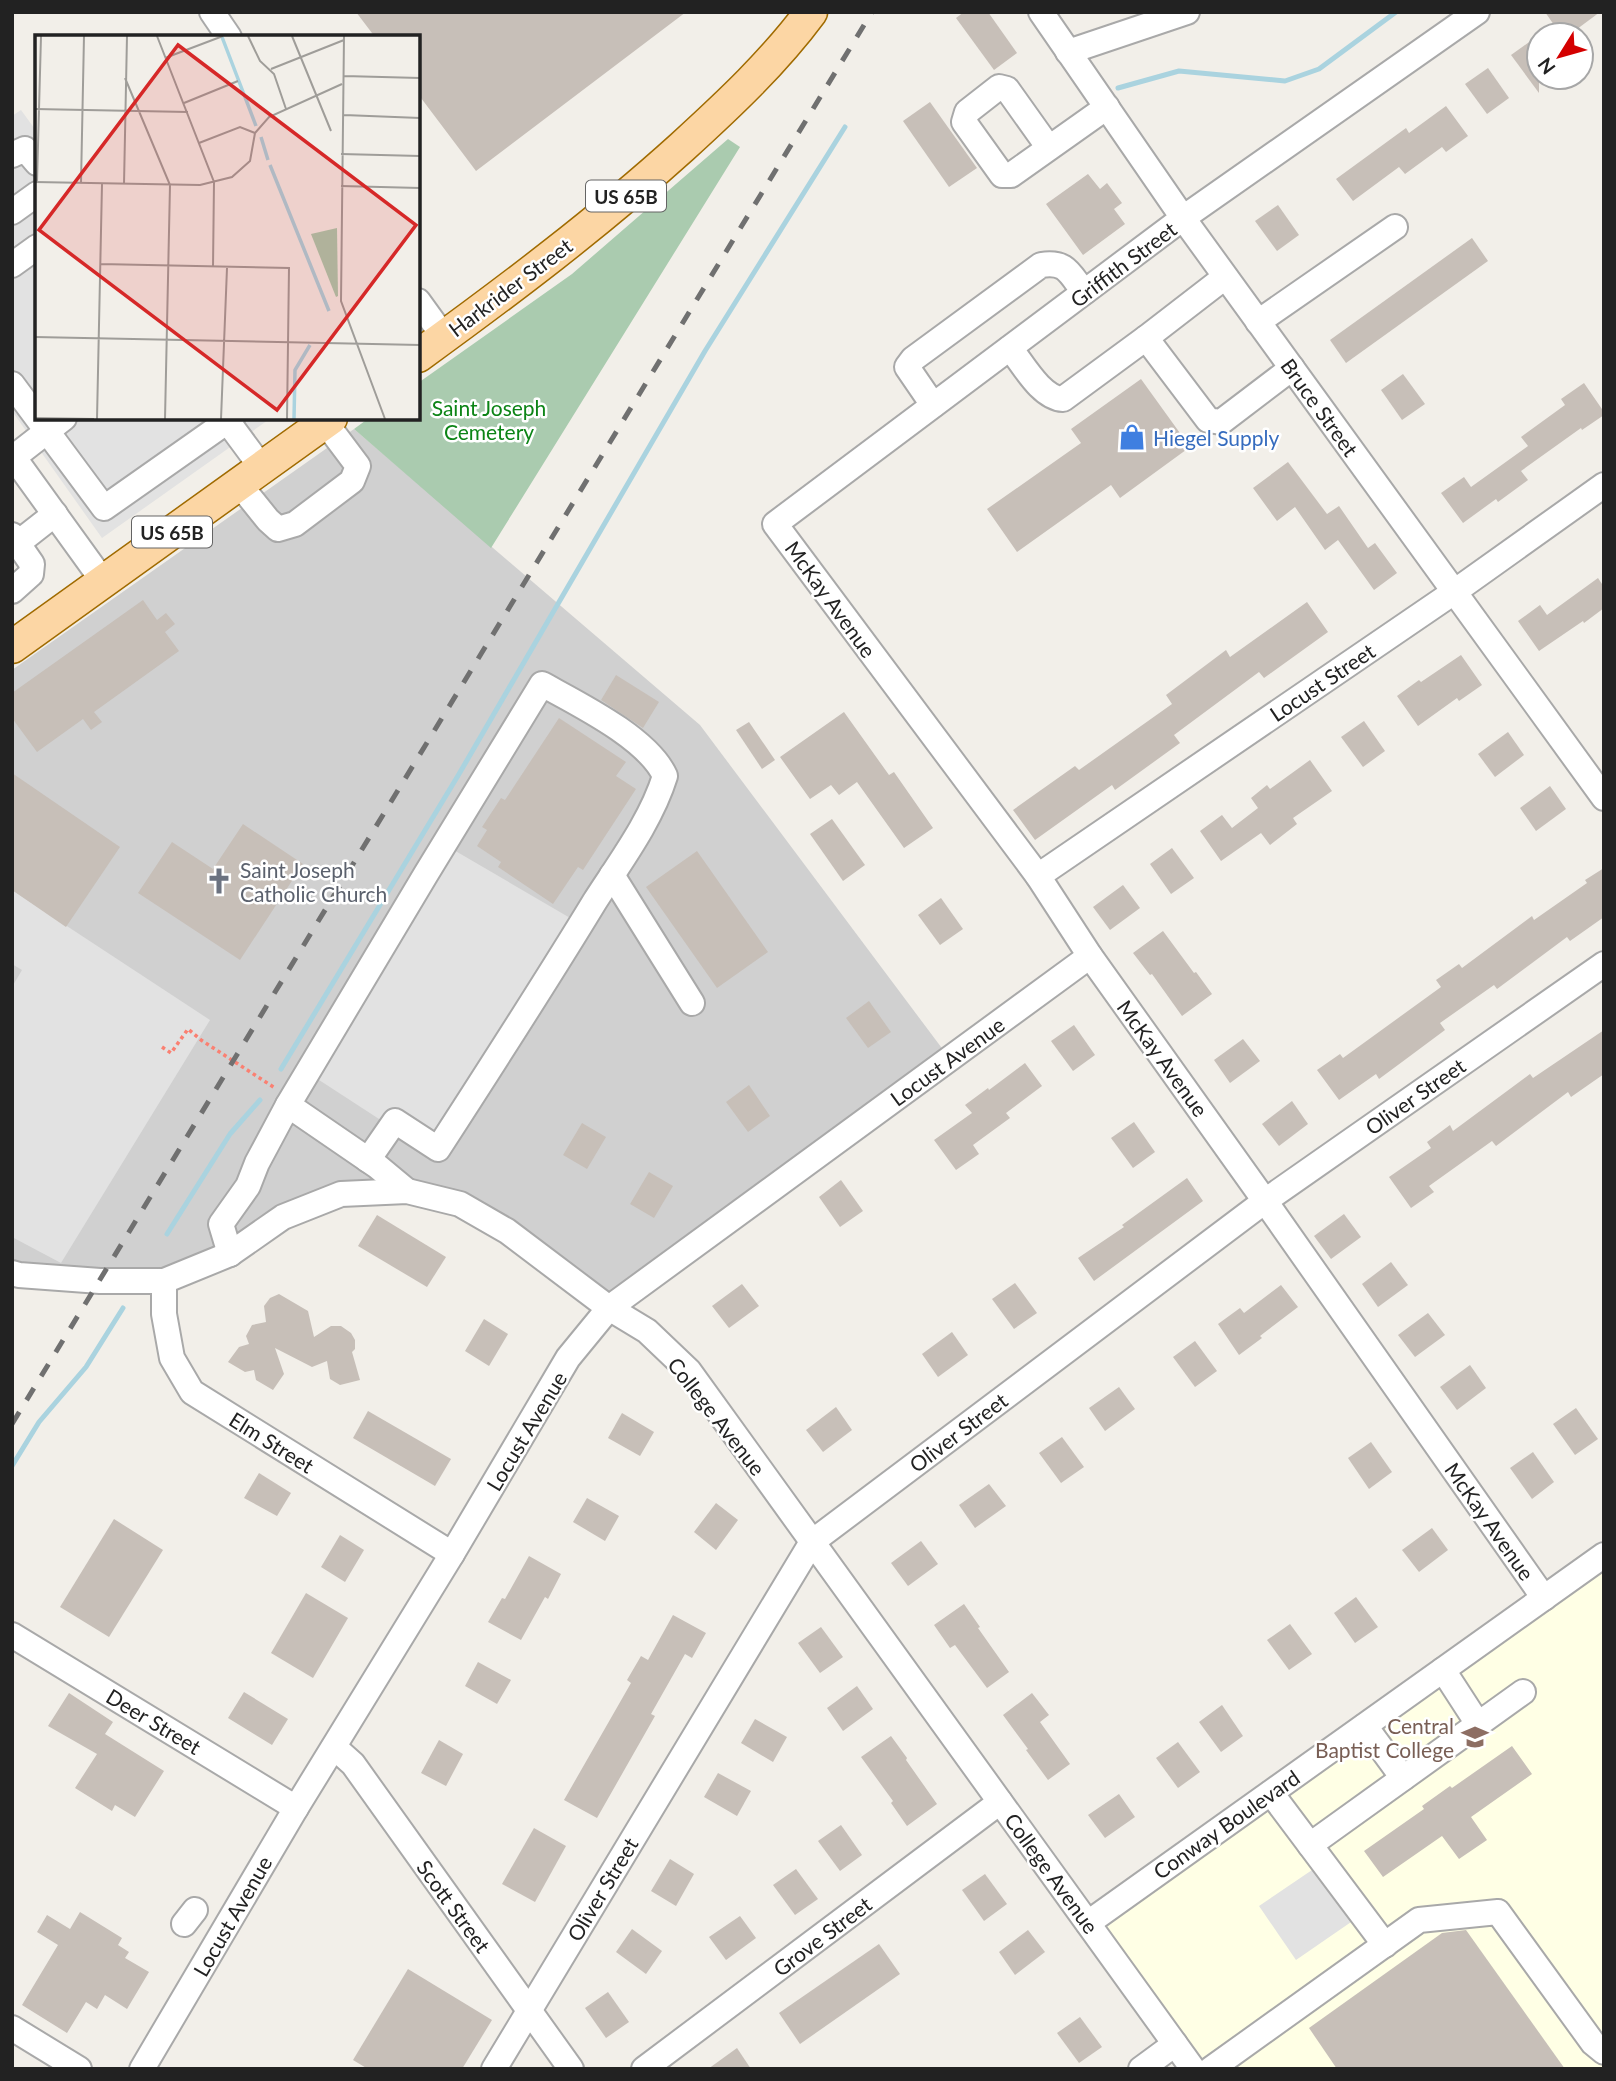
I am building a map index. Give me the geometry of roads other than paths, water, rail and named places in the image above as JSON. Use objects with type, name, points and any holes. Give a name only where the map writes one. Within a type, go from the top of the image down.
[{"type":"main road","name":"Harkrider Street","points":[[425,349],[568,244],[650,176],[738,97],[811,12]]},
{"type":"main road","name":"US 65B","points":[[14,642],[328,420]]},
{"type":"street","points":[[212,12],[228,35]]},
{"type":"street","name":"Bruce Street","points":[[1041,12],[1183,218],[1604,798]]},
{"type":"street","points":[[1068,52],[1187,12]]},
{"type":"street","name":"Griffith Street","points":[[775,524],[1183,218],[1477,12]]},
{"type":"street","points":[[1049,148],[1107,107]]},
{"type":"street","points":[[12,212],[35,195]]},
{"type":"street","points":[[1258,322],[1395,227]]},
{"type":"street","points":[[12,265],[35,248]]},
{"type":"street","points":[[933,405],[907,367],[913,359],[1041,265],[1055,263],[1064,267],[1084,292]]},
{"type":"street","points":[[1010,348],[1046,393],[1055,399],[1063,399],[1226,277]]},
{"type":"street","points":[[420,315],[425,349]]},
{"type":"street","points":[[1146,338],[1208,420],[1221,422],[1292,368]]},
{"type":"street","points":[[12,384],[35,406]]},
{"type":"street","points":[[103,581],[13,456],[55,425],[104,508],[227,420]]},
{"type":"street","points":[[228,420],[268,520],[278,530],[295,524],[352,481],[358,466],[328,420]]},
{"type":"street","name":"Locust Street","points":[[1038,876],[1454,592],[1604,485]]},
{"type":"street","points":[[12,591],[31,574],[32,564],[15,539],[55,514]]},
{"type":"street","name":"McKay Avenue","points":[[775,524],[1038,876],[1090,956],[1544,1598]]},
{"type":"street","points":[[230,1254],[222,1224],[248,1186],[257,1163],[290,1102],[542,684],[621,730],[660,765],[665,776],[662,787],[547,981],[438,1149],[395,1121],[368,1160]]},
{"type":"street","points":[[612,875],[692,1003]]},
{"type":"street","name":"Locust Avenue","points":[[142,2069],[296,1808],[568,1359],[609,1308],[1090,956]]},
{"type":"street","name":"Oliver Street","points":[[494,2069],[812,1542],[1265,1201],[1604,964]]},
{"type":"street","points":[[290,1102],[407,1191]]},
{"type":"street","name":"College Avenue","points":[[12,1273],[100,1281],[164,1281],[230,1254],[283,1217],[341,1194],[407,1191],[460,1204],[507,1231],[609,1308],[647,1331],[689,1371],[1193,2069]]},
{"type":"street","name":"Elm Street","points":[[164,1281],[164,1314],[172,1358],[191,1392],[452,1554]]},
{"type":"street","name":"Conway Boulevard","points":[[1088,1923],[1604,1555]]},
{"type":"street","name":"Deer Street","points":[[12,1635],[296,1808]]},
{"type":"street","points":[[1443,1671],[1478,1724]]},
{"type":"street","points":[[1310,1844],[1523,1692]]},
{"type":"street","points":[[1365,1726],[1403,1778]]},
{"type":"street","name":"Scott Street","points":[[334,1747],[353,1764],[571,2069]]},
{"type":"street","points":[[1271,1793],[1385,1945]]},
{"type":"street","name":"Grove Street","points":[[643,2069],[1000,1802]]},
{"type":"street","points":[[1211,2069],[1419,1920],[1499,1912],[1593,2043],[1604,2052]]},
{"type":"street","points":[[12,2028],[79,2069]]},
{"type":"street","points":[[1141,2069],[1175,2044]]},
{"type":"waterway","points":[[1118,88],[1179,71],[1285,81],[1319,69],[1396,12]]},
{"type":"waterway","points":[[281,1069],[459,774],[705,351],[845,127]]},
{"type":"waterway","points":[[167,1234],[230,1134],[260,1100]]},
{"type":"waterway","points":[[12,1466],[39,1422],[86,1367],[123,1308]]},
{"type":"railway","points":[[12,1424],[872,12]]},
{"type":"place","name":"Hiegel Supply","points":[[1132,437]]},
{"type":"place","name":"Saint Joseph Catholic Church","points":[[219,881]]},
{"type":"place","name":"Central Baptist College","points":[[1475,1737]]},
{"type":"park label","name":"Saint Joseph Cemetery","points":[[489,419]]}]
